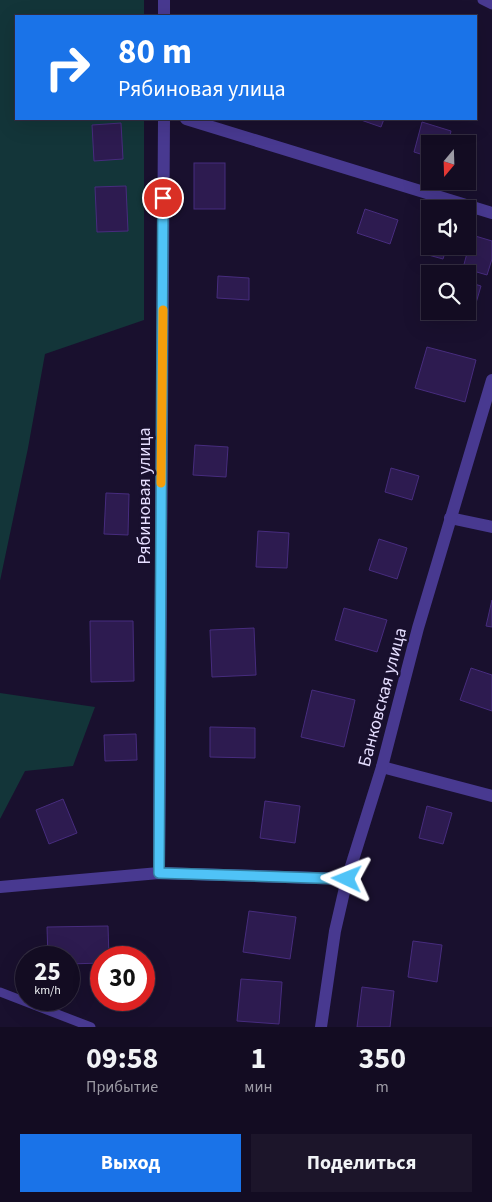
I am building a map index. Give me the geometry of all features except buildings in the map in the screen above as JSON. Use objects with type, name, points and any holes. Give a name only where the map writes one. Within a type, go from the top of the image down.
[{"type":"street","points":[[164,0],[164,15]]},
{"type":"street","name":"Рябиновая улица","points":[[159,873],[164,120]]},
{"type":"street","points":[[189,120],[492,213]]},
{"type":"street","name":"Банковская улица","points":[[321,1027],[335,931],[347,879],[382,767],[418,628],[492,380]]},
{"type":"street","points":[[450,518],[492,527]]},
{"type":"street","points":[[382,767],[492,796]]},
{"type":"street","points":[[0,887],[159,873],[347,879]]},
{"type":"lane","points":[[482,0],[492,5]]},
{"type":"lane","points":[[0,992],[90,1027]]},
{"type":"green space","points":[[0,0],[144,0],[144,15],[15,15],[15,120],[144,120],[144,320],[45,354],[28,448],[0,581]]},
{"type":"green space","points":[[0,693],[95,707],[73,766],[25,771],[0,819]]},
{"type":"slow traffic","points":[[161,483],[163,310]]},
{"type":"route","points":[[163,198],[159,873],[347,879]]}]
